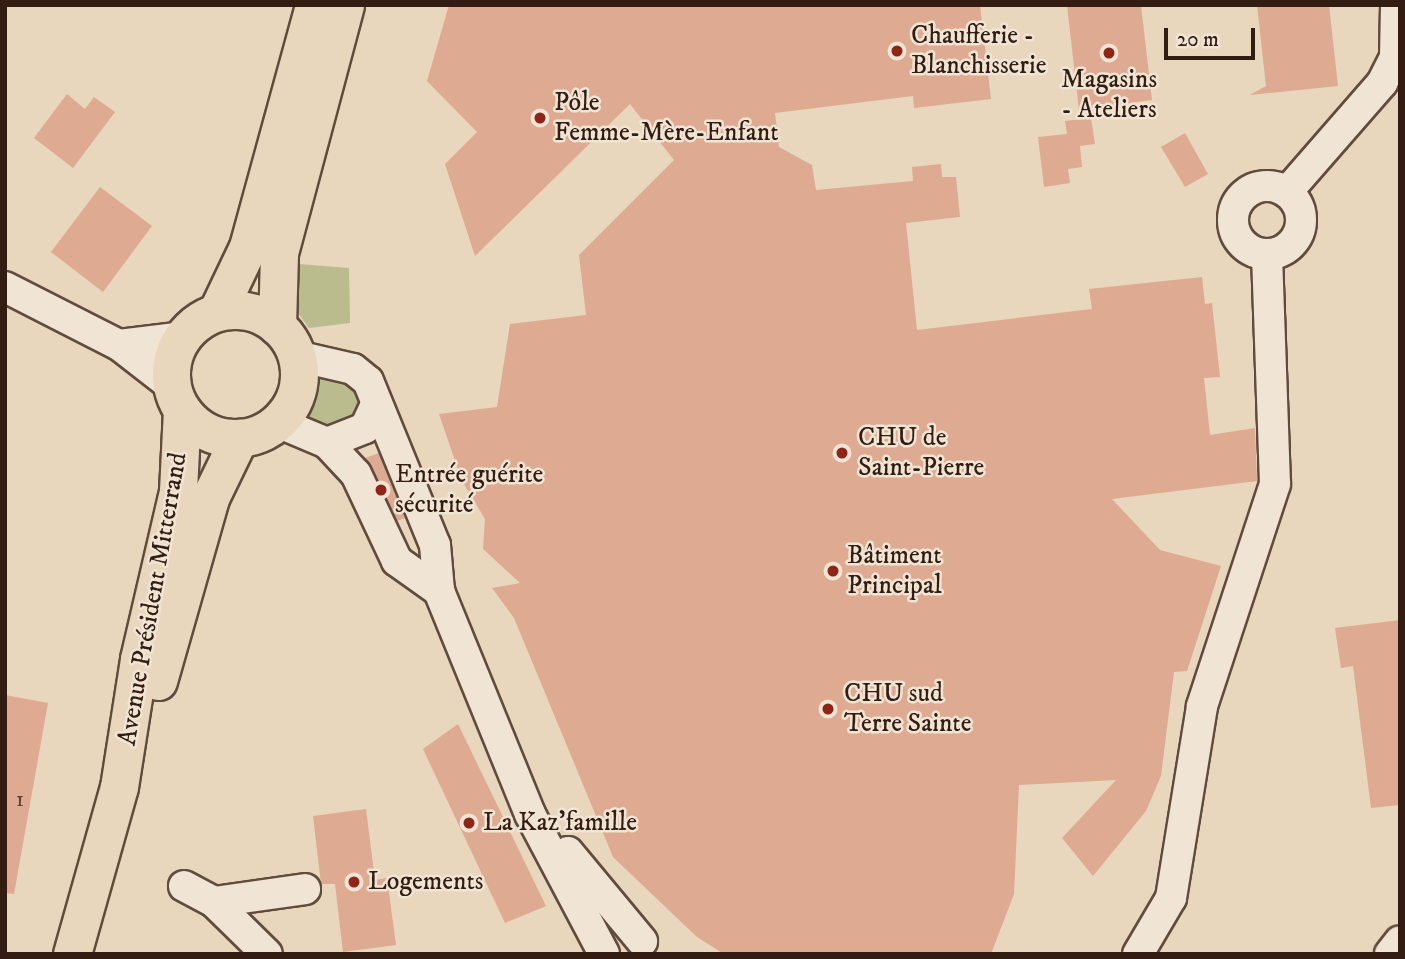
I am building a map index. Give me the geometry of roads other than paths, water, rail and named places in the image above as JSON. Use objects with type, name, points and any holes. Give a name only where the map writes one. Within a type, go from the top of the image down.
[{"type":"main road","points":[[217,312],[249,311],[278,326],[297,356],[297,392],[277,422],[239,438],[217,436],[177,398],[183,337],[217,312],[248,247],[313,5]]},
{"type":"main road","points":[[278,326],[279,253],[345,5]]},
{"type":"main road","name":"Avenue Président Mitterrand","points":[[72,954],[119,787],[139,659],[178,491],[177,398]]},
{"type":"main road","name":"Avenue Président Mitterrand","points":[[119,787],[143,733],[210,498],[239,438]]},
{"type":"street","points":[[1267,255],[1296,239],[1293,199],[1382,83],[1395,57],[1396,5]]},
{"type":"street","points":[[1293,199],[1400,82]]},
{"type":"street","points":[[1267,255],[1238,239],[1236,206],[1263,186],[1293,199]]},
{"type":"street","points":[[1138,954],[1171,898],[1202,706],[1275,484],[1267,255]]},
{"type":"street","points":[[7,293],[119,345],[177,398]]},
{"type":"street","points":[[119,345],[183,337]]},
{"type":"street","points":[[297,356],[361,374],[435,545],[439,591],[519,775],[530,814],[604,954]]},
{"type":"street","points":[[327,443],[365,428],[374,407]]},
{"type":"street","points":[[277,422],[327,443],[356,474],[397,561],[439,591]]},
{"type":"street","points":[[519,775],[583,875],[641,950]]},
{"type":"street","points":[[184,886],[214,902],[267,954]]},
{"type":"street","points":[[214,902],[305,889]]},
{"type":"street","points":[[1391,954],[1400,942]]},
{"type":"street","points":[[1396,954],[1400,942]]},
{"type":"place","name":"Chaufferie - Blanchisserie","points":[[897,51]]},
{"type":"place","name":"Magasins - Ateliers","points":[[1109,53]]},
{"type":"place","name":"Pôle Femme-Mère-Enfant","points":[[540,118]]},
{"type":"place","name":"CHU de Saint-Pierre","points":[[842,453]]},
{"type":"place","name":"Entrée guérite sécurité","points":[[381,490]]},
{"type":"place","name":"Bâtiment Principal","points":[[833,571]]},
{"type":"place","name":"CHU sud Terre Sainte","points":[[828,709]]},
{"type":"place","name":"La Kaz'famille","points":[[469,823]]},
{"type":"place","name":"Logements","points":[[354,882]]}]
